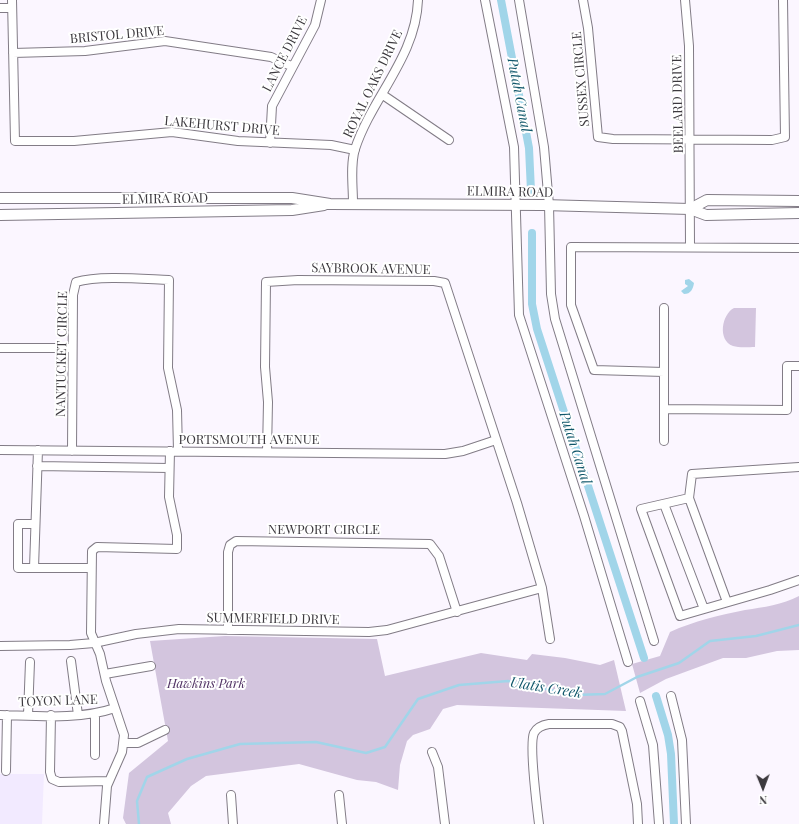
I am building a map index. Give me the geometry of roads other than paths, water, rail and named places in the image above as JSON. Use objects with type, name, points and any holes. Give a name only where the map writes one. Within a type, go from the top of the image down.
[{"type":"main road","name":"ELMIRA ROAD","points":[[0,198],[292,198],[330,204],[549,205],[690,209],[706,215],[799,213]]},
{"type":"main road","name":"ELMIRA ROAD","points":[[690,209],[707,200],[799,201]]},
{"type":"main road","name":"ELMIRA ROAD","points":[[0,215],[292,210],[330,204]]},
{"type":"street","name":"LANCE DRIVE","points":[[270,143],[272,106],[291,66],[314,25],[321,0]]},
{"type":"street","name":"ROYAL OAKS DRIVE","points":[[352,204],[355,150],[368,118],[383,95],[409,42],[418,0]]},
{"type":"street","points":[[485,0],[514,147],[517,288],[522,329],[584,516],[628,662]]},
{"type":"street","points":[[519,0],[544,147],[549,205],[551,286],[555,319],[654,641]]},
{"type":"street","name":"SUSSEX CIRCLE","points":[[583,0],[588,28],[598,137],[690,140]]},
{"type":"street","name":"BEELARD DRIVE","points":[[685,0],[689,46],[690,247]]},
{"type":"street","points":[[690,140],[772,140],[785,137],[784,0]]},
{"type":"street","points":[[0,8],[12,4],[13,53]]},
{"type":"street","name":"BRISTOL DRIVE","points":[[13,53],[85,51],[165,41],[271,56],[291,66]]},
{"type":"street","name":"LAKEHURST DRIVE","points":[[13,53],[15,141],[74,141],[172,132],[238,141],[331,145],[355,150]]},
{"type":"street","points":[[383,95],[449,140]]},
{"type":"street","points":[[664,372],[594,370],[571,305],[571,247],[799,248]]},
{"type":"street","name":"NANTUCKET CIRCLE","points":[[72,451],[73,295],[76,282],[86,279],[168,280],[168,368],[177,410],[174,451]]},
{"type":"street","name":"SAYBROOK AVENUE","points":[[267,452],[268,402],[265,367],[266,282],[284,280],[434,281],[445,283],[517,502],[542,588],[550,639]]},
{"type":"street","points":[[664,308],[664,441]]},
{"type":"street","points":[[0,348],[72,348]]},
{"type":"street","points":[[664,409],[786,410],[787,366],[799,366]]},
{"type":"street","name":"PORTSMOUTH AVENUE","points":[[0,450],[445,454],[463,451],[496,440]]},
{"type":"street","points":[[34,568],[34,524],[38,450]]},
{"type":"street","points":[[104,824],[105,796],[108,781],[122,752],[124,735],[100,654],[90,633],[92,551],[97,547],[177,549],[177,535],[168,497],[169,468],[174,451]]},
{"type":"street","points":[[37,466],[169,468]]},
{"type":"street","points":[[727,602],[689,498],[692,474],[799,468]]},
{"type":"street","points":[[689,498],[641,509],[680,616],[799,580]]},
{"type":"street","points":[[664,504],[704,609]]},
{"type":"street","points":[[34,524],[18,524],[18,568],[91,568]]},
{"type":"street","name":"NEWPORT CIRCLE","points":[[228,630],[228,552],[230,545],[236,541],[430,544],[439,556],[457,612]]},
{"type":"street","name":"SUMMERFIELD DRIVE","points":[[0,646],[70,645],[94,643],[161,630],[368,632],[401,627],[542,588]]},
{"type":"street","points":[[71,661],[78,715]]},
{"type":"street","points":[[28,715],[30,662]]},
{"type":"street","points":[[105,674],[151,666]]},
{"type":"street","points":[[671,696],[682,740],[686,824]]},
{"type":"street","points":[[640,701],[653,745],[659,824]]},
{"type":"street","name":"TOYON LANE","points":[[3,715],[95,714],[115,708]]},
{"type":"street","points":[[95,714],[95,755]]},
{"type":"street","points":[[3,715],[6,771]]},
{"type":"street","points":[[51,715],[50,772],[52,779],[73,782],[108,781]]},
{"type":"street","points":[[538,824],[532,748],[534,733],[543,725],[589,724],[612,724],[620,727],[622,731],[637,804],[638,824]]},
{"type":"street","points":[[124,742],[138,743],[165,730]]},
{"type":"street","points":[[432,752],[438,767],[445,824]]},
{"type":"street","points":[[230,795],[233,824]]},
{"type":"street","points":[[339,795],[342,824]]},
{"type":"water","points":[[689,279],[694,283],[693,287],[690,292],[684,294],[681,291],[688,286],[685,284],[685,280]]},
{"type":"waterway","name":"Putah Canal","points":[[501,0],[529,148],[531,191]]},
{"type":"waterway","name":"Putah Canal","points":[[532,233],[532,304],[537,329],[644,658]]},
{"type":"waterway","name":"Ulatis Creek","points":[[139,824],[137,801],[147,777],[187,759],[240,744],[316,742],[366,753],[385,747],[418,699],[459,685],[508,681],[575,695],[605,694],[637,677],[679,663],[710,641],[756,636],[799,625]]},
{"type":"waterway","name":"Putah Canal","points":[[656,696],[668,735],[671,754],[674,824]]},
{"type":"park label","name":"Hawkins Park","points":[[206,684]]}]
